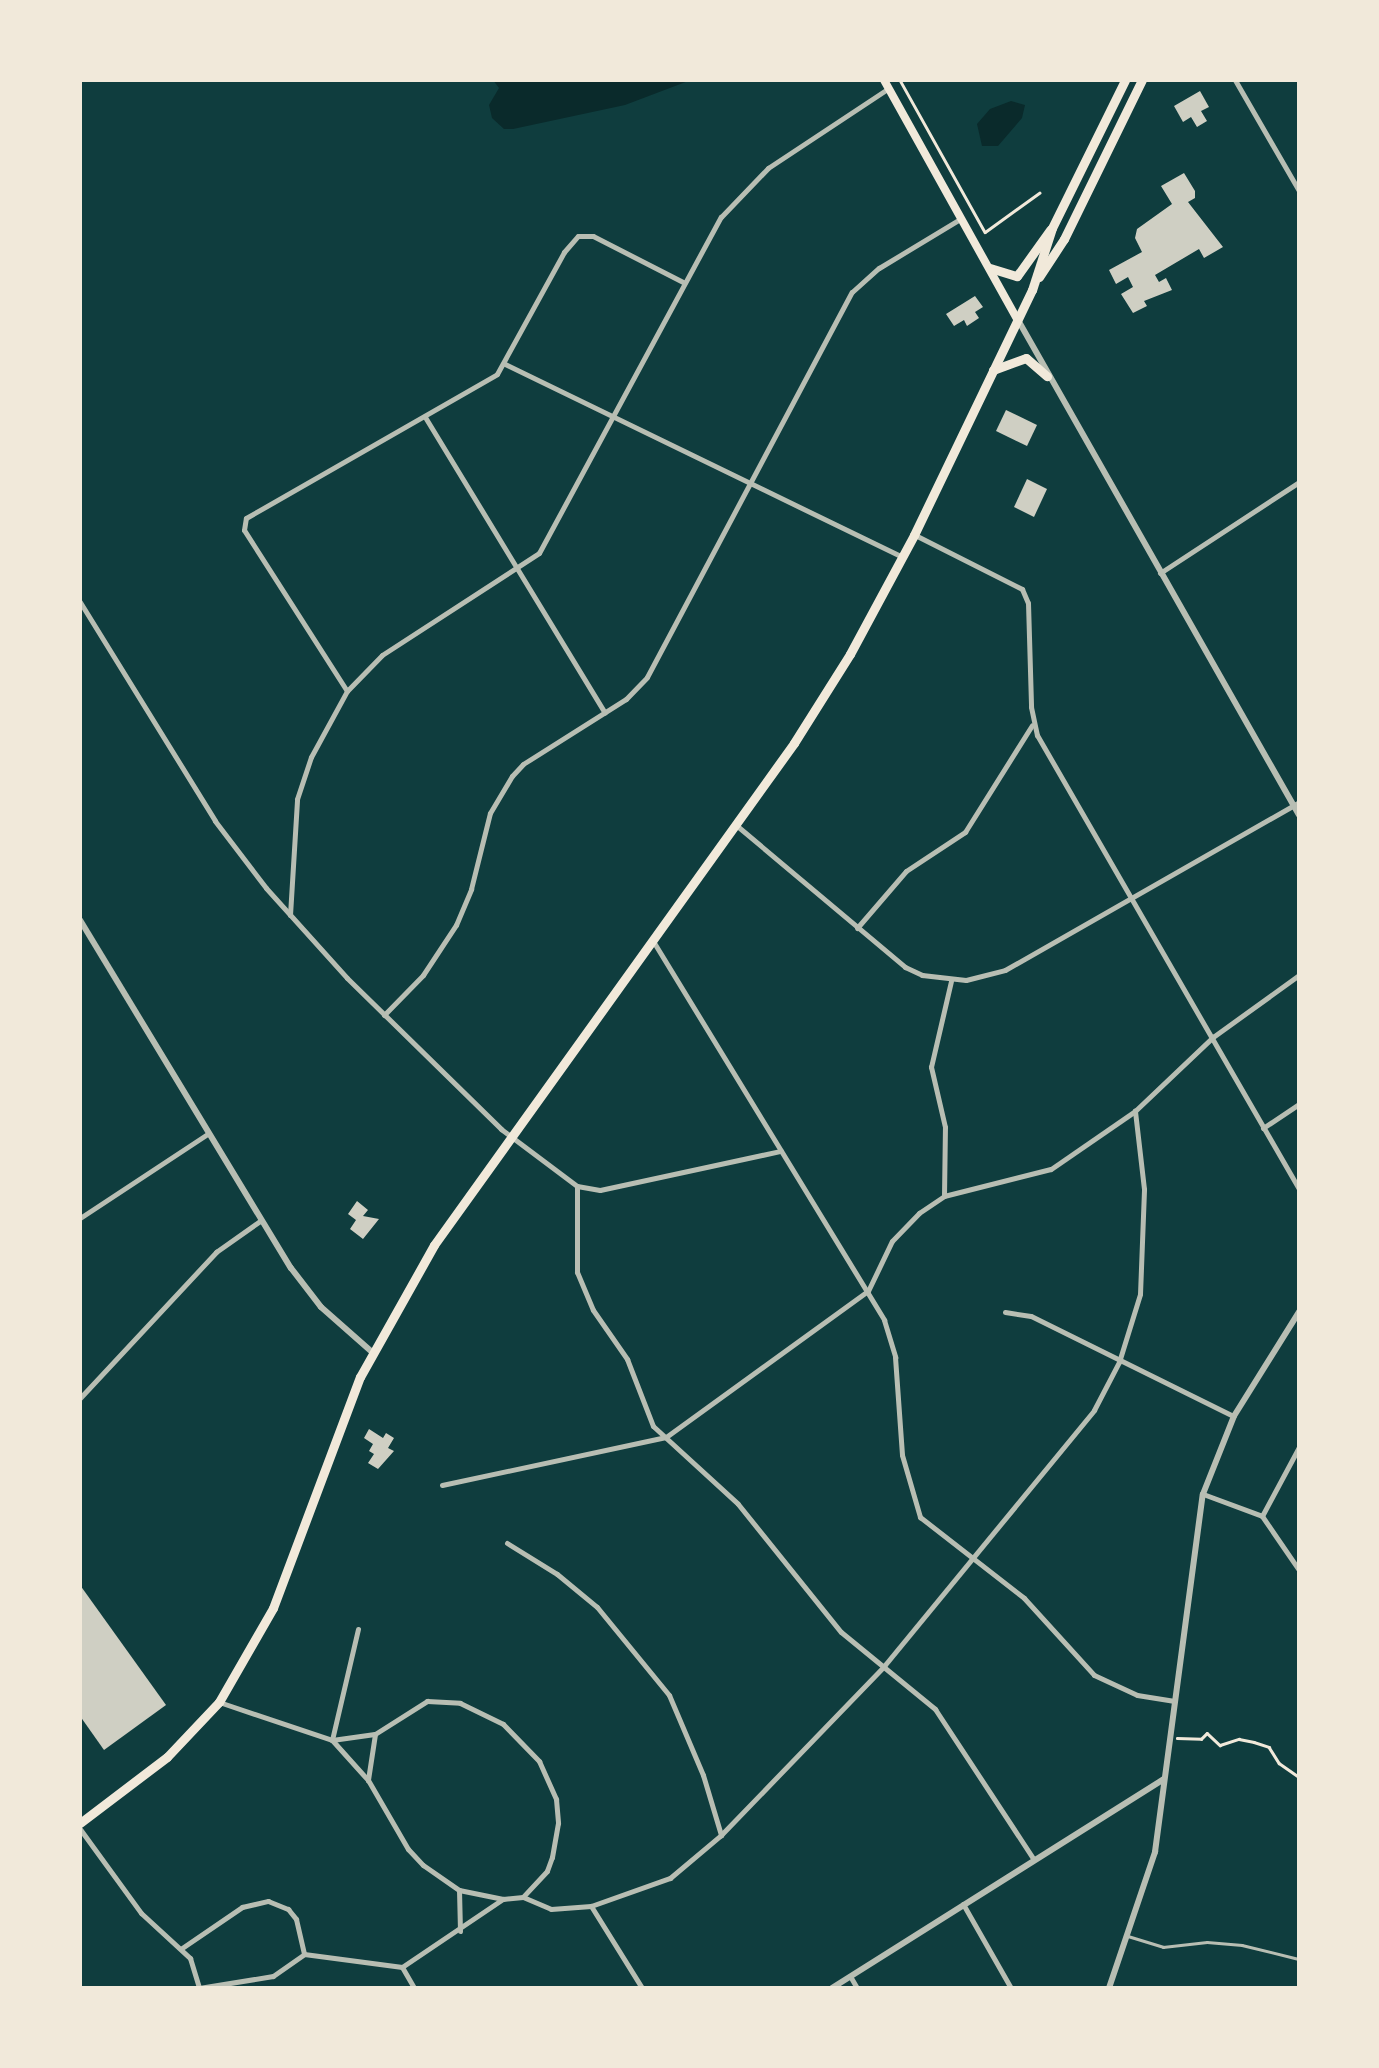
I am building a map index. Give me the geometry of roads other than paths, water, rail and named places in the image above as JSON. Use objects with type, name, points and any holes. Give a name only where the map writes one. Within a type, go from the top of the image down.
[{"type":"main road","points":[[990,268],[1017,276],[1052,228],[1125,80]]},
{"type":"main road","points":[[80,1826],[167,1757],[219,1702],[272,1608],[372,1352],[434,1245],[736,825],[850,654],[903,557],[1017,319],[1064,239],[1142,80]]},
{"type":"main road","points":[[887,84],[1017,319]]},
{"type":"main road","points":[[1038,278],[1052,228]]},
{"type":"main road","points":[[993,370],[1026,358],[1046,376]]},
{"type":"street","points":[[1234,80],[1299,191]]},
{"type":"street","points":[[290,915],[297,799],[310,757],[346,691],[402,642],[518,571],[548,541],[683,282],[740,194],[800,144],[887,84]]},
{"type":"street","points":[[384,1015],[422,975],[456,925],[471,889],[482,832],[500,793],[523,764],[605,713],[647,677],[852,292],[880,268],[962,218]]},
{"type":"street","points":[[346,691],[244,530],[250,515],[497,374],[564,252],[578,236],[593,236],[683,282]]},
{"type":"street","points":[[1017,319],[1160,574],[1296,803],[1299,815]]},
{"type":"street","points":[[504,364],[903,557]]},
{"type":"street","points":[[425,417],[605,713]]},
{"type":"street","points":[[1160,574],[1297,484],[1299,493]]},
{"type":"street","points":[[914,534],[1022,589],[1028,603],[1033,723],[1299,1188]]},
{"type":"street","points":[[80,602],[215,821],[290,915],[384,1015],[511,1136],[576,1186],[600,1190],[781,1151]]},
{"type":"street","points":[[857,928],[906,871],[965,832],[1033,723]]},
{"type":"street","points":[[736,825],[905,967],[951,980],[978,980],[1006,970],[1296,803]]},
{"type":"street","points":[[80,920],[260,1220],[321,1306],[372,1352]]},
{"type":"street","points":[[653,941],[884,1320],[894,1357],[902,1455],[920,1517],[1024,1598],[1094,1675],[1137,1696],[1175,1701]]},
{"type":"street","points":[[442,1484],[666,1436],[868,1291],[892,1241],[944,1196],[1050,1169],[1135,1110],[1214,1037],[1299,974]]},
{"type":"street","points":[[944,1196],[945,1127],[931,1067],[951,980]]},
{"type":"street","points":[[1263,1128],[1299,1104]]},
{"type":"street","points":[[332,1740],[368,1780],[408,1849],[423,1865],[459,1890],[503,1899],[523,1898],[550,1909],[590,1906],[670,1878],[721,1835],[884,1666],[1072,1442],[1119,1362],[1140,1294],[1145,1237],[1135,1110]]},
{"type":"street","points":[[80,1218],[209,1133]]},
{"type":"street","points":[[576,1186],[577,1272],[593,1310],[627,1359],[649,1419],[757,1525],[841,1632],[934,1708],[1033,1858]]},
{"type":"street","points":[[80,1398],[216,1252],[260,1220]]},
{"type":"street","points":[[1005,1312],[1031,1316],[1234,1416]]},
{"type":"street","points":[[1109,1988],[1155,1852],[1203,1494],[1234,1416],[1299,1312]]},
{"type":"street","points":[[1262,1516],[1299,1448]]},
{"type":"street","points":[[1203,1494],[1262,1516],[1299,1570]]},
{"type":"street","points":[[507,1544],[557,1574],[597,1608],[669,1695],[704,1775],[721,1835]]},
{"type":"street","points":[[332,1740],[358,1629]]},
{"type":"street","points":[[219,1702],[332,1740],[376,1734],[421,1703],[441,1700],[479,1711],[517,1735],[548,1777],[558,1824],[547,1871],[523,1898]]},
{"type":"street","points":[[368,1780],[376,1734]]},
{"type":"street","points":[[832,1988],[1164,1779]]},
{"type":"street","points":[[80,1826],[148,1922],[182,1948],[197,1970],[199,1988],[240,1978],[274,1976],[304,1954],[402,1967],[503,1899]]},
{"type":"street","points":[[459,1890],[460,1931]]},
{"type":"street","points":[[182,1948],[242,1906],[268,1900],[288,1909],[296,1919],[304,1954]]},
{"type":"street","points":[[963,1904],[1011,1988]]},
{"type":"street","points":[[590,1906],[641,1987],[629,1988]]},
{"type":"street","points":[[402,1967],[414,1988]]},
{"type":"street","points":[[850,1976],[858,1988]]},
{"type":"lane","points":[[1127,1936],[1163,1948],[1208,1942],[1242,1945],[1299,1959]]},
{"type":"water","points":[[493,80],[691,80],[625,105],[504,129],[492,118],[489,105],[499,88]]},
{"type":"water","points":[[1011,101],[1025,105],[1022,118],[998,146],[982,146],[977,124],[990,109]]}]
